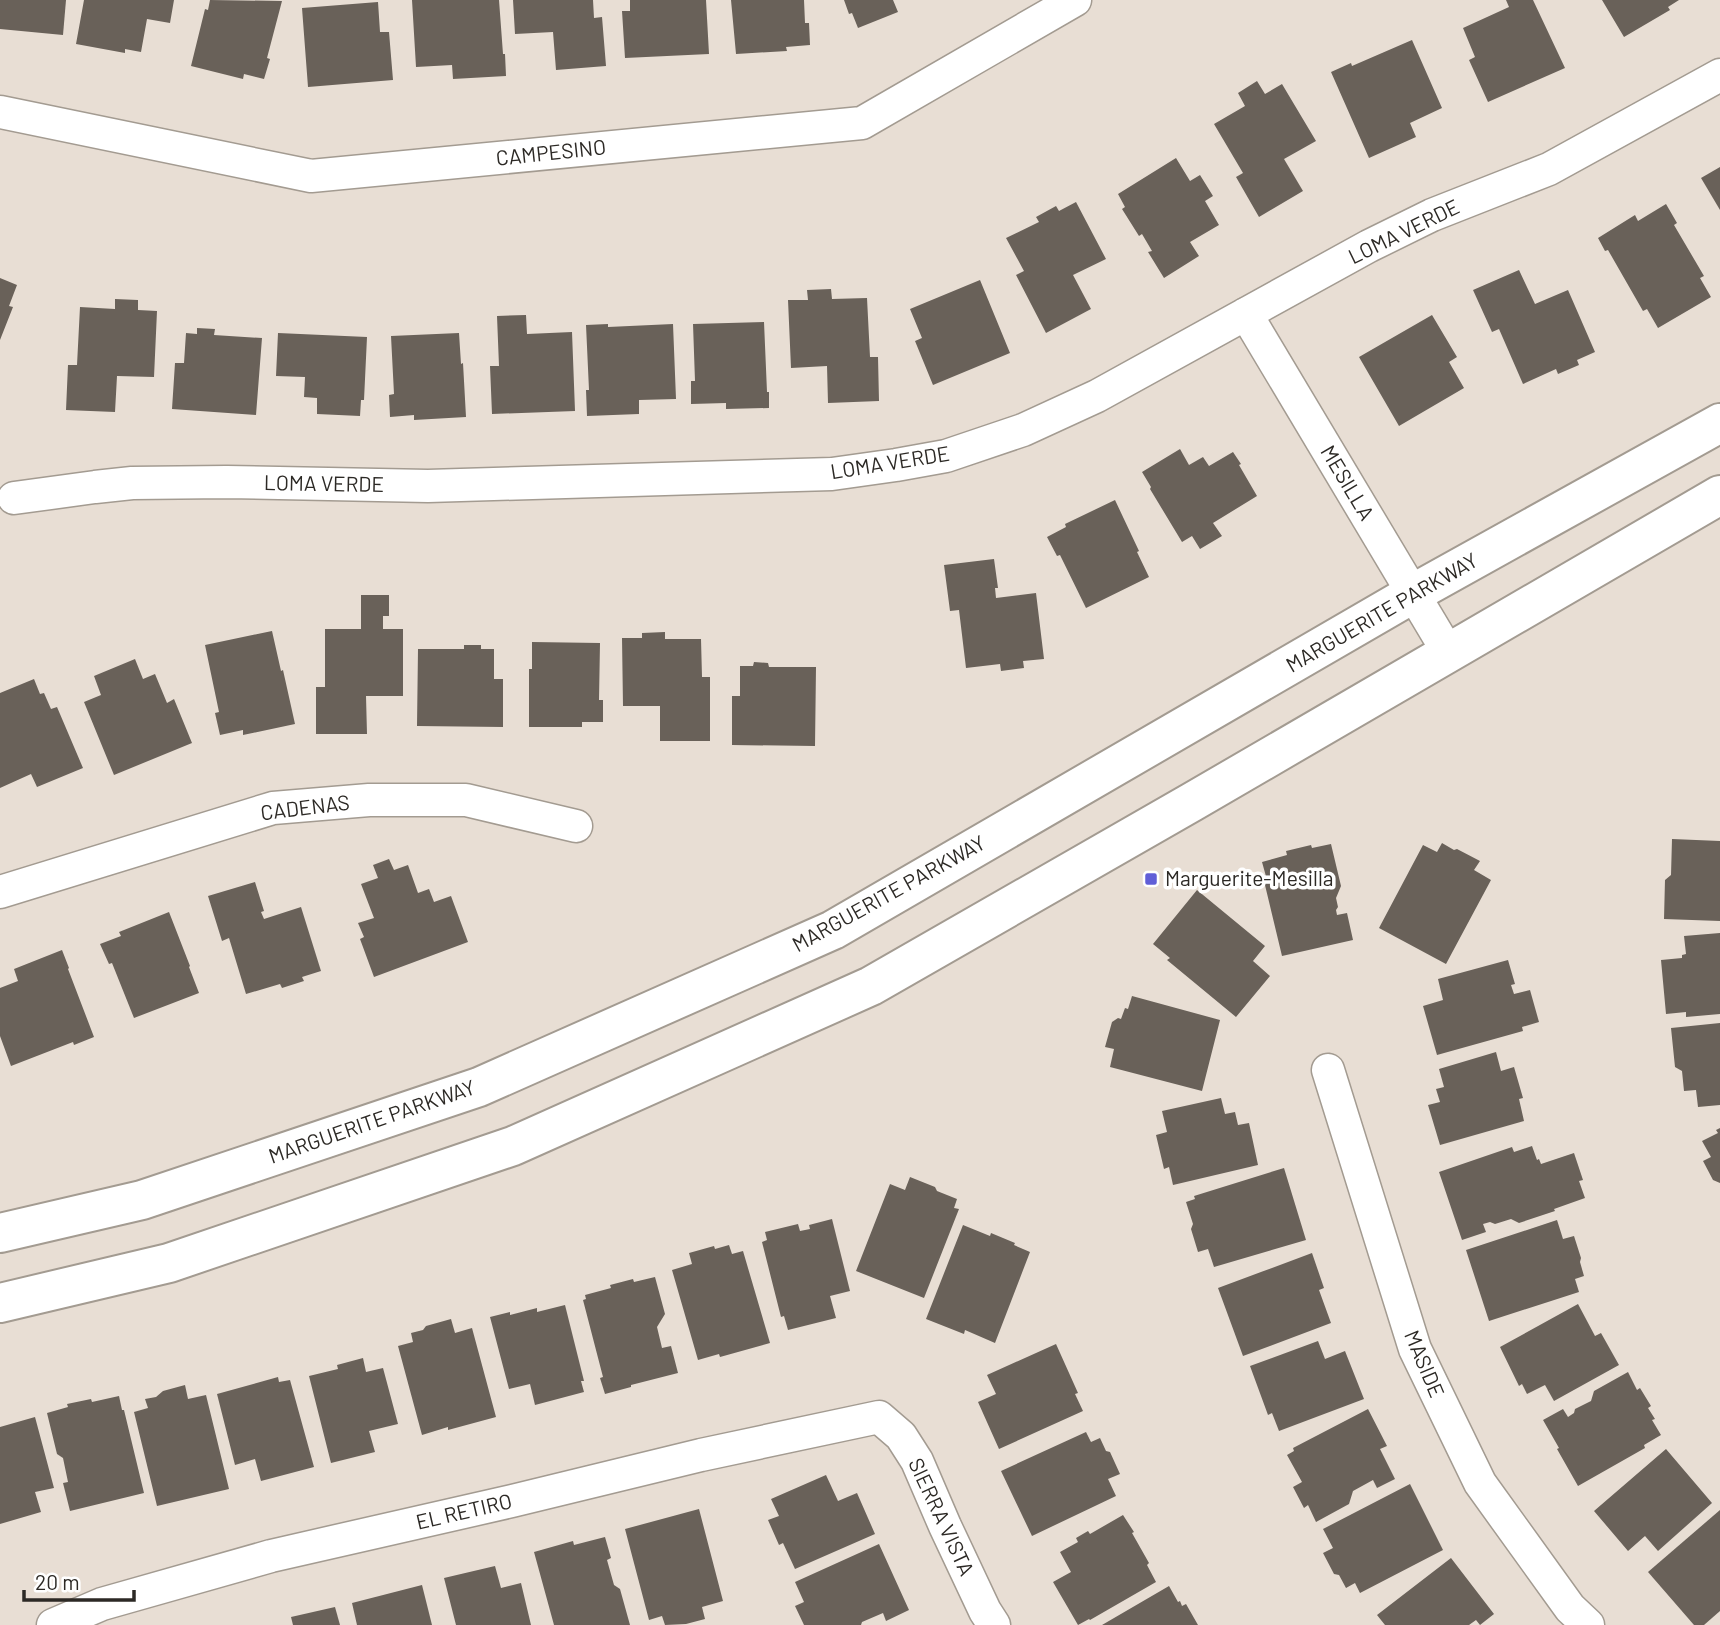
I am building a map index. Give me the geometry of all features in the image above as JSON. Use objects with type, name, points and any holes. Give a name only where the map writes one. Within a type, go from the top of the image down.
[{"type":"main road","name":"MARGUERITE PARKWAY","points":[[0,1233],[142,1200],[479,1087],[833,930],[1414,593],[1720,423]]},
{"type":"main road","points":[[0,1303],[169,1263],[513,1146],[871,986],[1720,495]]},
{"type":"street","name":"CAMPESINO","points":[[0,112],[311,176],[862,123],[1075,0]]},
{"type":"street","name":"LOMA VERDE","points":[[14,498],[132,483],[428,486],[832,474],[946,456],[1023,430],[1097,396],[1369,246],[1432,215],[1549,169],[1720,75]]},
{"type":"street","name":"MESILLA","points":[[1246,314],[1448,652]]},
{"type":"street","name":"CADENAS","points":[[0,892],[273,808],[369,800],[466,800],[576,826]]},
{"type":"street","name":"MASIDE","points":[[1328,1070],[1415,1349],[1480,1483],[1570,1608],[1588,1625]]},
{"type":"street","name":"EL RETIRO","points":[[53,1625],[102,1604],[271,1556],[512,1502],[701,1455],[879,1417]]},
{"type":"street","name":"SIERRA VISTA","points":[[879,1417],[901,1436],[916,1461],[985,1611],[994,1625]]},
{"type":"building","points":[[0,0],[66,0],[63,35],[0,29]]},
{"type":"building","points":[[84,0],[174,0],[170,23],[147,19],[141,52],[125,49],[125,53],[76,44]]},
{"type":"building","points":[[210,0],[282,1],[264,79],[244,74],[243,79],[191,66],[205,9],[208,10]]},
{"type":"building","points":[[412,0],[499,0],[506,76],[453,79],[452,65],[416,67]]},
{"type":"building","points":[[513,0],[593,0],[594,18],[602,17],[606,66],[556,70],[553,32],[515,34]]},
{"type":"building","points":[[630,0],[706,0],[709,54],[625,58],[622,11],[630,11]]},
{"type":"building","points":[[731,0],[804,0],[810,45],[786,47],[787,51],[736,54]]},
{"type":"building","points":[[844,0],[893,0],[898,12],[858,28]]},
{"type":"building","points":[[1506,0],[1533,0],[1565,68],[1488,102],[1469,60],[1475,57],[1463,28],[1509,7]]},
{"type":"building","points":[[1602,0],[1679,0],[1668,7],[1670,10],[1624,37]]},
{"type":"building","points":[[378,2],[380,32],[389,32],[393,80],[308,87],[302,8]]},
{"type":"building","points":[[1412,40],[1442,108],[1410,123],[1416,137],[1369,158],[1331,72],[1351,63],[1352,66]]},
{"type":"building","points":[[1257,81],[1265,94],[1282,84],[1316,141],[1284,159],[1303,191],[1259,217],[1236,177],[1243,173],[1214,124],[1245,106],[1238,93]]},
{"type":"building","points":[[1176,158],[1190,181],[1200,175],[1213,196],[1205,201],[1219,225],[1190,242],[1199,256],[1164,278],[1148,252],[1152,251],[1142,234],[1139,236],[1122,209],[1125,207],[1118,194]]},
{"type":"building","points":[[1720,167],[1720,210],[1701,178]]},
{"type":"building","points":[[1076,202],[1106,259],[1073,275],[1091,309],[1046,333],[1016,275],[1024,271],[1006,238],[1039,222],[1036,217],[1056,206],[1059,211]]},
{"type":"building","points":[[1666,204],[1677,223],[1674,225],[1704,276],[1700,278],[1711,297],[1658,328],[1647,309],[1643,311],[1608,250],[1605,251],[1598,238],[1635,215],[1638,221]]},
{"type":"building","points":[[1519,270],[1535,304],[1568,290],[1595,352],[1577,360],[1579,365],[1558,374],[1556,369],[1523,384],[1499,329],[1492,332],[1473,290]]},
{"type":"building","points":[[0,278],[17,285],[9,306],[13,307],[0,340]]},
{"type":"building","points":[[980,280],[1010,353],[933,385],[915,341],[922,338],[910,309]]},
{"type":"building","points":[[831,289],[832,299],[867,298],[870,357],[878,357],[879,401],[828,403],[827,366],[791,368],[788,300],[808,300],[807,290]]},
{"type":"building","points":[[115,299],[138,300],[138,310],[157,311],[154,377],[117,376],[115,412],[66,410],[68,365],[77,365],[80,307],[115,309]]},
{"type":"building","points":[[526,315],[527,334],[572,332],[575,411],[492,414],[490,366],[499,366],[497,316]]},
{"type":"building","points":[[1432,315],[1457,357],[1449,362],[1464,388],[1399,426],[1359,357]]},
{"type":"building","points":[[764,322],[769,408],[726,409],[726,403],[691,404],[691,381],[695,381],[693,324]]},
{"type":"building","points":[[608,324],[608,327],[673,324],[676,399],[639,400],[639,414],[587,416],[586,390],[589,390],[586,325]]},
{"type":"building","points":[[197,328],[215,329],[214,335],[262,338],[256,415],[172,409],[175,363],[184,363],[186,333],[197,334]]},
{"type":"building","points":[[278,333],[367,337],[364,400],[361,400],[360,416],[317,414],[317,398],[304,397],[305,377],[276,376]]},
{"type":"building","points":[[459,333],[466,417],[414,420],[414,415],[390,417],[389,395],[394,394],[391,336]]},
{"type":"building","points":[[1180,449],[1189,465],[1203,457],[1209,466],[1233,452],[1257,496],[1213,523],[1222,536],[1200,549],[1192,536],[1182,542],[1142,472]]},
{"type":"building","points":[[1115,500],[1149,577],[1086,608],[1060,555],[1057,556],[1047,537],[1066,527],[1065,524]]},
{"type":"building","points":[[994,559],[998,588],[995,588],[996,598],[1036,593],[1044,659],[1023,661],[1024,668],[1001,671],[1000,664],[966,668],[959,610],[950,611],[944,565]]},
{"type":"building","points":[[361,595],[389,595],[389,616],[383,616],[383,629],[403,629],[403,696],[366,696],[367,734],[316,734],[316,687],[325,687],[325,629],[361,629]]},
{"type":"building","points":[[272,631],[295,724],[243,735],[243,730],[220,735],[215,713],[219,712],[205,645]]},
{"type":"building","points":[[665,632],[665,639],[701,639],[702,677],[710,677],[710,741],[660,741],[660,706],[623,706],[622,638],[642,638],[642,633]]},
{"type":"building","points":[[532,642],[600,643],[599,700],[603,700],[603,722],[582,722],[582,727],[529,727]]},
{"type":"building","points":[[464,645],[481,645],[481,649],[494,649],[494,679],[503,679],[503,727],[417,726],[418,649],[464,649]]},
{"type":"building","points":[[135,659],[143,679],[155,674],[167,703],[174,699],[192,743],[114,775],[84,702],[101,695],[94,676]]},
{"type":"building","points":[[754,662],[768,663],[769,667],[816,667],[815,746],[732,745],[732,696],[740,696],[740,666],[753,666]]},
{"type":"building","points":[[34,679],[40,694],[44,693],[51,709],[57,707],[83,768],[37,787],[31,774],[0,788],[0,693]]},
{"type":"building","points":[[1672,839],[1720,841],[1720,921],[1664,919],[1665,880],[1671,875]]},
{"type":"building","points":[[1442,843],[1480,861],[1474,870],[1491,880],[1446,964],[1379,928],[1423,845],[1437,852]]},
{"type":"building","points":[[1331,844],[1341,886],[1336,898],[1337,915],[1347,913],[1353,940],[1282,956],[1262,862],[1287,855],[1286,851]]},
{"type":"building","points":[[389,859],[394,870],[408,865],[418,893],[429,889],[434,902],[451,896],[468,942],[374,977],[360,939],[364,937],[358,923],[374,918],[361,884],[378,878],[373,865]]},
{"type":"building","points":[[255,882],[264,919],[301,907],[321,971],[302,977],[304,981],[282,988],[280,984],[246,994],[229,938],[222,941],[208,896]]},
{"type":"building","points":[[1197,890],[1265,946],[1253,961],[1270,976],[1236,1017],[1167,960],[1170,958],[1153,944]]},
{"type":"building","points":[[169,912],[199,993],[134,1018],[112,963],[109,964],[100,944],[121,936],[119,932]]},
{"type":"building","points":[[1720,933],[1720,1014],[1686,1017],[1686,1012],[1666,1014],[1661,960],[1682,958],[1682,955],[1686,954],[1684,936]]},
{"type":"building","points":[[62,950],[94,1037],[74,1045],[73,1042],[11,1066],[0,1036],[0,988],[18,981],[14,969]]},
{"type":"building","points":[[1508,960],[1515,984],[1511,985],[1514,994],[1530,990],[1539,1022],[1522,1027],[1523,1031],[1437,1055],[1423,1006],[1443,1000],[1438,979]]},
{"type":"building","points":[[1132,996],[1220,1020],[1202,1091],[1110,1067],[1114,1049],[1105,1047],[1112,1022],[1121,1019]]},
{"type":"building","points":[[1720,1023],[1720,1105],[1698,1107],[1696,1090],[1684,1091],[1682,1071],[1675,1067],[1671,1028]]},
{"type":"building","points":[[1496,1052],[1501,1071],[1514,1067],[1523,1098],[1519,1099],[1524,1121],[1440,1145],[1428,1105],[1440,1102],[1436,1089],[1444,1087],[1439,1069]]},
{"type":"building","points":[[1221,1098],[1225,1114],[1235,1112],[1238,1125],[1249,1123],[1258,1165],[1173,1185],[1169,1167],[1164,1169],[1156,1135],[1167,1132],[1162,1111]]},
{"type":"building","points":[[1720,1128],[1720,1183],[1713,1180],[1703,1161],[1711,1157],[1702,1141],[1718,1133],[1716,1130]]},
{"type":"building","points":[[1532,1146],[1541,1164],[1574,1153],[1583,1180],[1579,1181],[1585,1198],[1519,1223],[1511,1219],[1495,1224],[1483,1224],[1486,1232],[1462,1240],[1439,1172],[1512,1147],[1514,1152]]},
{"type":"building","points":[[1284,1168],[1306,1240],[1214,1267],[1208,1249],[1198,1252],[1186,1202],[1195,1199],[1194,1196]]},
{"type":"building","points":[[910,1177],[957,1199],[954,1208],[959,1209],[924,1298],[856,1271],[890,1184],[905,1190]]},
{"type":"building","points":[[832,1219],[850,1291],[830,1296],[836,1318],[788,1330],[784,1316],[781,1317],[762,1242],[767,1240],[765,1232],[798,1224],[800,1231],[810,1229],[809,1225]]},
{"type":"building","points":[[1557,1220],[1563,1239],[1574,1236],[1581,1258],[1584,1276],[1575,1279],[1579,1292],[1489,1321],[1466,1250]]},
{"type":"building","points":[[963,1225],[990,1236],[991,1233],[1030,1252],[995,1343],[965,1330],[964,1334],[926,1319]]},
{"type":"building","points":[[729,1245],[732,1254],[743,1251],[770,1343],[720,1357],[719,1354],[698,1360],[672,1270],[692,1264],[689,1253]]},
{"type":"building","points":[[1312,1253],[1324,1288],[1319,1290],[1331,1323],[1243,1356],[1218,1288]]},
{"type":"building","points":[[655,1277],[665,1314],[657,1327],[662,1348],[671,1346],[678,1373],[605,1394],[583,1300],[586,1299],[585,1295],[633,1279],[634,1282]]},
{"type":"building","points":[[1578,1304],[1595,1336],[1601,1333],[1619,1365],[1554,1401],[1545,1385],[1527,1394],[1522,1384],[1519,1386],[1500,1347]]},
{"type":"building","points":[[565,1305],[584,1381],[581,1381],[584,1392],[535,1405],[530,1384],[509,1389],[490,1317],[537,1308],[537,1312]]},
{"type":"building","points":[[451,1319],[455,1333],[472,1328],[496,1417],[422,1435],[398,1346],[413,1342],[411,1333]]},
{"type":"building","points":[[1318,1341],[1325,1359],[1345,1351],[1364,1399],[1279,1431],[1272,1413],[1268,1415],[1250,1366]]},
{"type":"building","points":[[1056,1344],[1083,1411],[999,1449],[978,1402],[996,1394],[987,1375]]},
{"type":"building","points":[[363,1358],[366,1372],[383,1368],[398,1424],[369,1431],[375,1452],[331,1463],[309,1376],[338,1369],[337,1365]]},
{"type":"building","points":[[1628,1372],[1637,1390],[1640,1388],[1651,1406],[1648,1408],[1655,1419],[1652,1420],[1661,1435],[1644,1445],[1645,1448],[1578,1486],[1543,1420],[1563,1409],[1568,1417],[1575,1409],[1591,1401],[1594,1391]]},
{"type":"building","points":[[278,1377],[279,1382],[290,1380],[314,1467],[261,1481],[255,1459],[235,1465],[217,1394]]},
{"type":"building","points":[[185,1385],[188,1399],[206,1395],[229,1489],[157,1506],[134,1412],[148,1408],[145,1399]]},
{"type":"building","points":[[119,1396],[144,1493],[70,1511],[63,1483],[68,1482],[63,1458],[57,1454],[47,1413],[68,1407],[67,1404]]},
{"type":"building","points":[[1368,1409],[1387,1446],[1380,1449],[1395,1479],[1377,1488],[1373,1480],[1353,1491],[1349,1504],[1316,1522],[1308,1505],[1304,1508],[1293,1487],[1302,1482],[1287,1455],[1294,1451],[1293,1448]]},
{"type":"building","points":[[35,1417],[54,1488],[35,1492],[41,1512],[0,1524],[0,1427]]},
{"type":"building","points":[[1086,1432],[1091,1442],[1100,1438],[1106,1451],[1110,1452],[1120,1474],[1108,1479],[1116,1496],[1032,1536],[1001,1471]]},
{"type":"building","points":[[1666,1449],[1712,1503],[1658,1551],[1645,1536],[1628,1551],[1594,1511]]},
{"type":"building","points":[[826,1475],[838,1501],[857,1493],[875,1534],[795,1569],[783,1543],[779,1545],[768,1520],[779,1516],[771,1499]]},
{"type":"building","points":[[1410,1484],[1443,1550],[1360,1593],[1355,1583],[1346,1588],[1339,1575],[1334,1574],[1323,1553],[1333,1548],[1323,1529]]},
{"type":"building","points":[[699,1509],[723,1601],[702,1607],[705,1619],[686,1624],[665,1625],[662,1616],[649,1620],[625,1529]]},
{"type":"building","points":[[1720,1510],[1720,1611],[1704,1625],[1694,1625],[1648,1572]]},
{"type":"building","points":[[1123,1515],[1134,1532],[1132,1533],[1156,1582],[1078,1625],[1053,1582],[1071,1572],[1060,1552],[1078,1542],[1076,1538],[1088,1531],[1090,1534]]},
{"type":"building","points":[[605,1537],[611,1558],[607,1560],[614,1585],[620,1589],[630,1625],[554,1625],[534,1552],[573,1541],[574,1545]]},
{"type":"building","points":[[879,1544],[909,1610],[886,1621],[883,1613],[862,1622],[861,1625],[804,1625],[795,1606],[804,1602],[795,1582]]},
{"type":"building","points":[[1451,1558],[1494,1614],[1480,1625],[1476,1620],[1469,1625],[1385,1625],[1377,1615]]},
{"type":"building","points":[[495,1566],[501,1588],[521,1583],[531,1625],[456,1625],[444,1578]]},
{"type":"building","points":[[422,1585],[432,1625],[357,1625],[352,1603]]},
{"type":"building","points":[[1169,1586],[1178,1602],[1180,1601],[1182,1606],[1186,1604],[1198,1625],[1102,1625]]},
{"type":"building","points":[[335,1607],[340,1625],[293,1625],[291,1617]]},
{"type":"place","name":"Marguerite-Mesilla","points":[[1151,879]]}]
